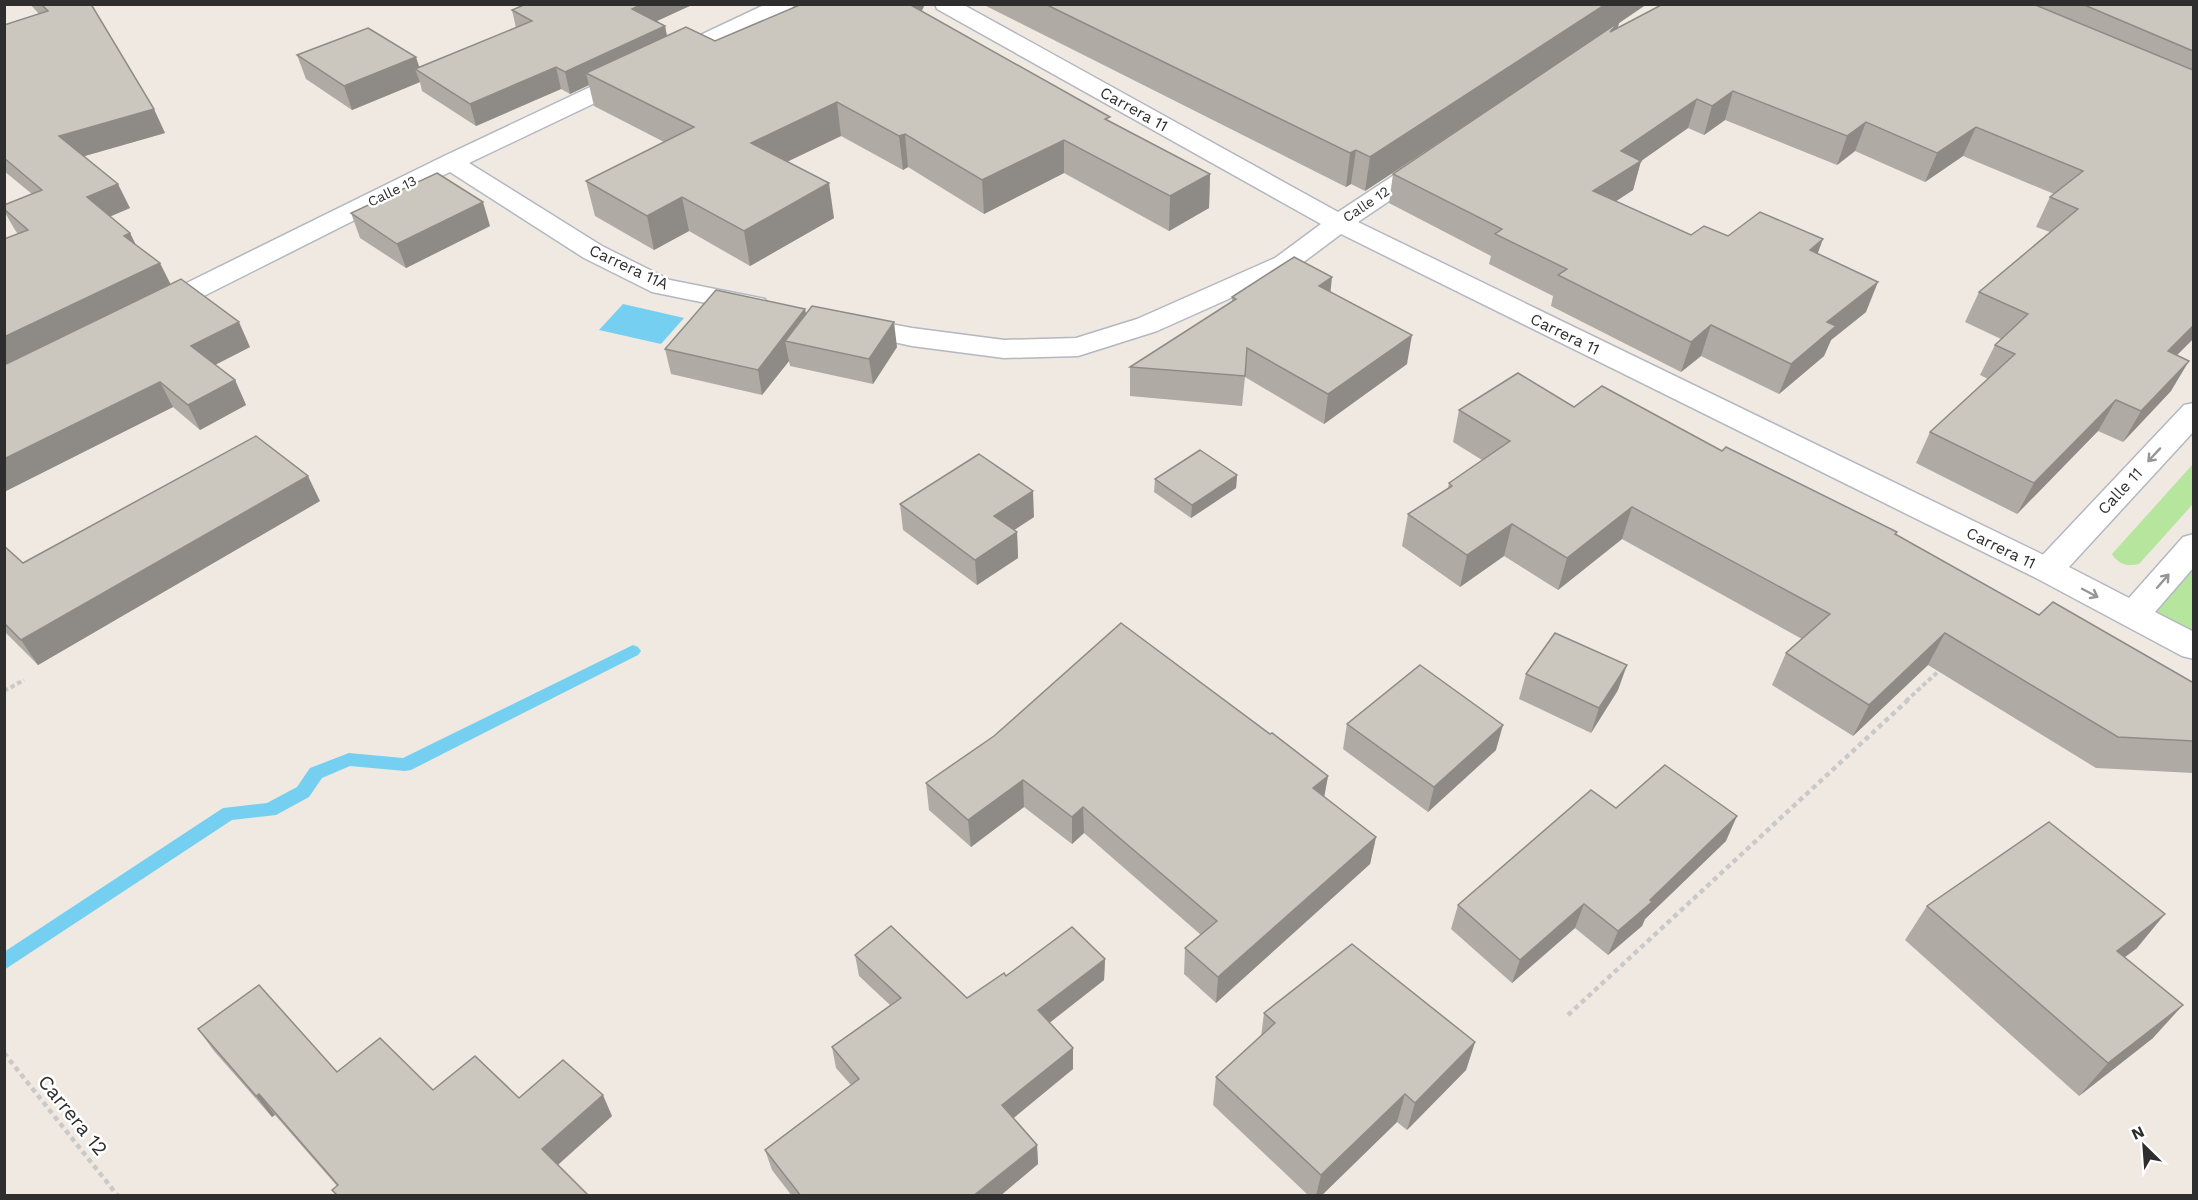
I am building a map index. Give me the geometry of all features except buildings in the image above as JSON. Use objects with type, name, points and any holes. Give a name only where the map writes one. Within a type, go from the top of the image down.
[{"type":"street","name":"Calle 13","points":[[129,322],[451,162],[784,4]]},
{"type":"street","name":"Carrera 11","points":[[945,4],[1339,223],[2047,570],[2193,647]]},
{"type":"street","name":"Calle 12","points":[[824,319],[912,338],[1004,349],[1078,347],[1147,325],[1284,264],[1339,223],[1448,150]]},
{"type":"street","name":"Carrera 11A","points":[[451,162],[592,252],[662,286],[779,310]]},
{"type":"street","name":"Calle 11","points":[[2047,570],[2193,412]]},
{"type":"street","points":[[2133,616],[2193,545]]},
{"type":"path","points":[[1568,1016],[1942,667]]},
{"type":"path","points":[[4,691],[24,680]]},
{"type":"path","name":"Carrera 12","points":[[4,1053],[118,1196]]},
{"type":"green space","points":[[2193,464],[2193,504],[2139,564],[2127,565],[2117,560],[2112,554]]},
{"type":"green space","points":[[2193,570],[2193,636],[2151,614]]},
{"type":"water","points":[[623,304],[684,318],[661,344],[599,330]]},
{"type":"waterway","points":[[4,962],[229,813],[270,810],[303,792],[316,773],[349,759],[405,765],[633,651]]}]
